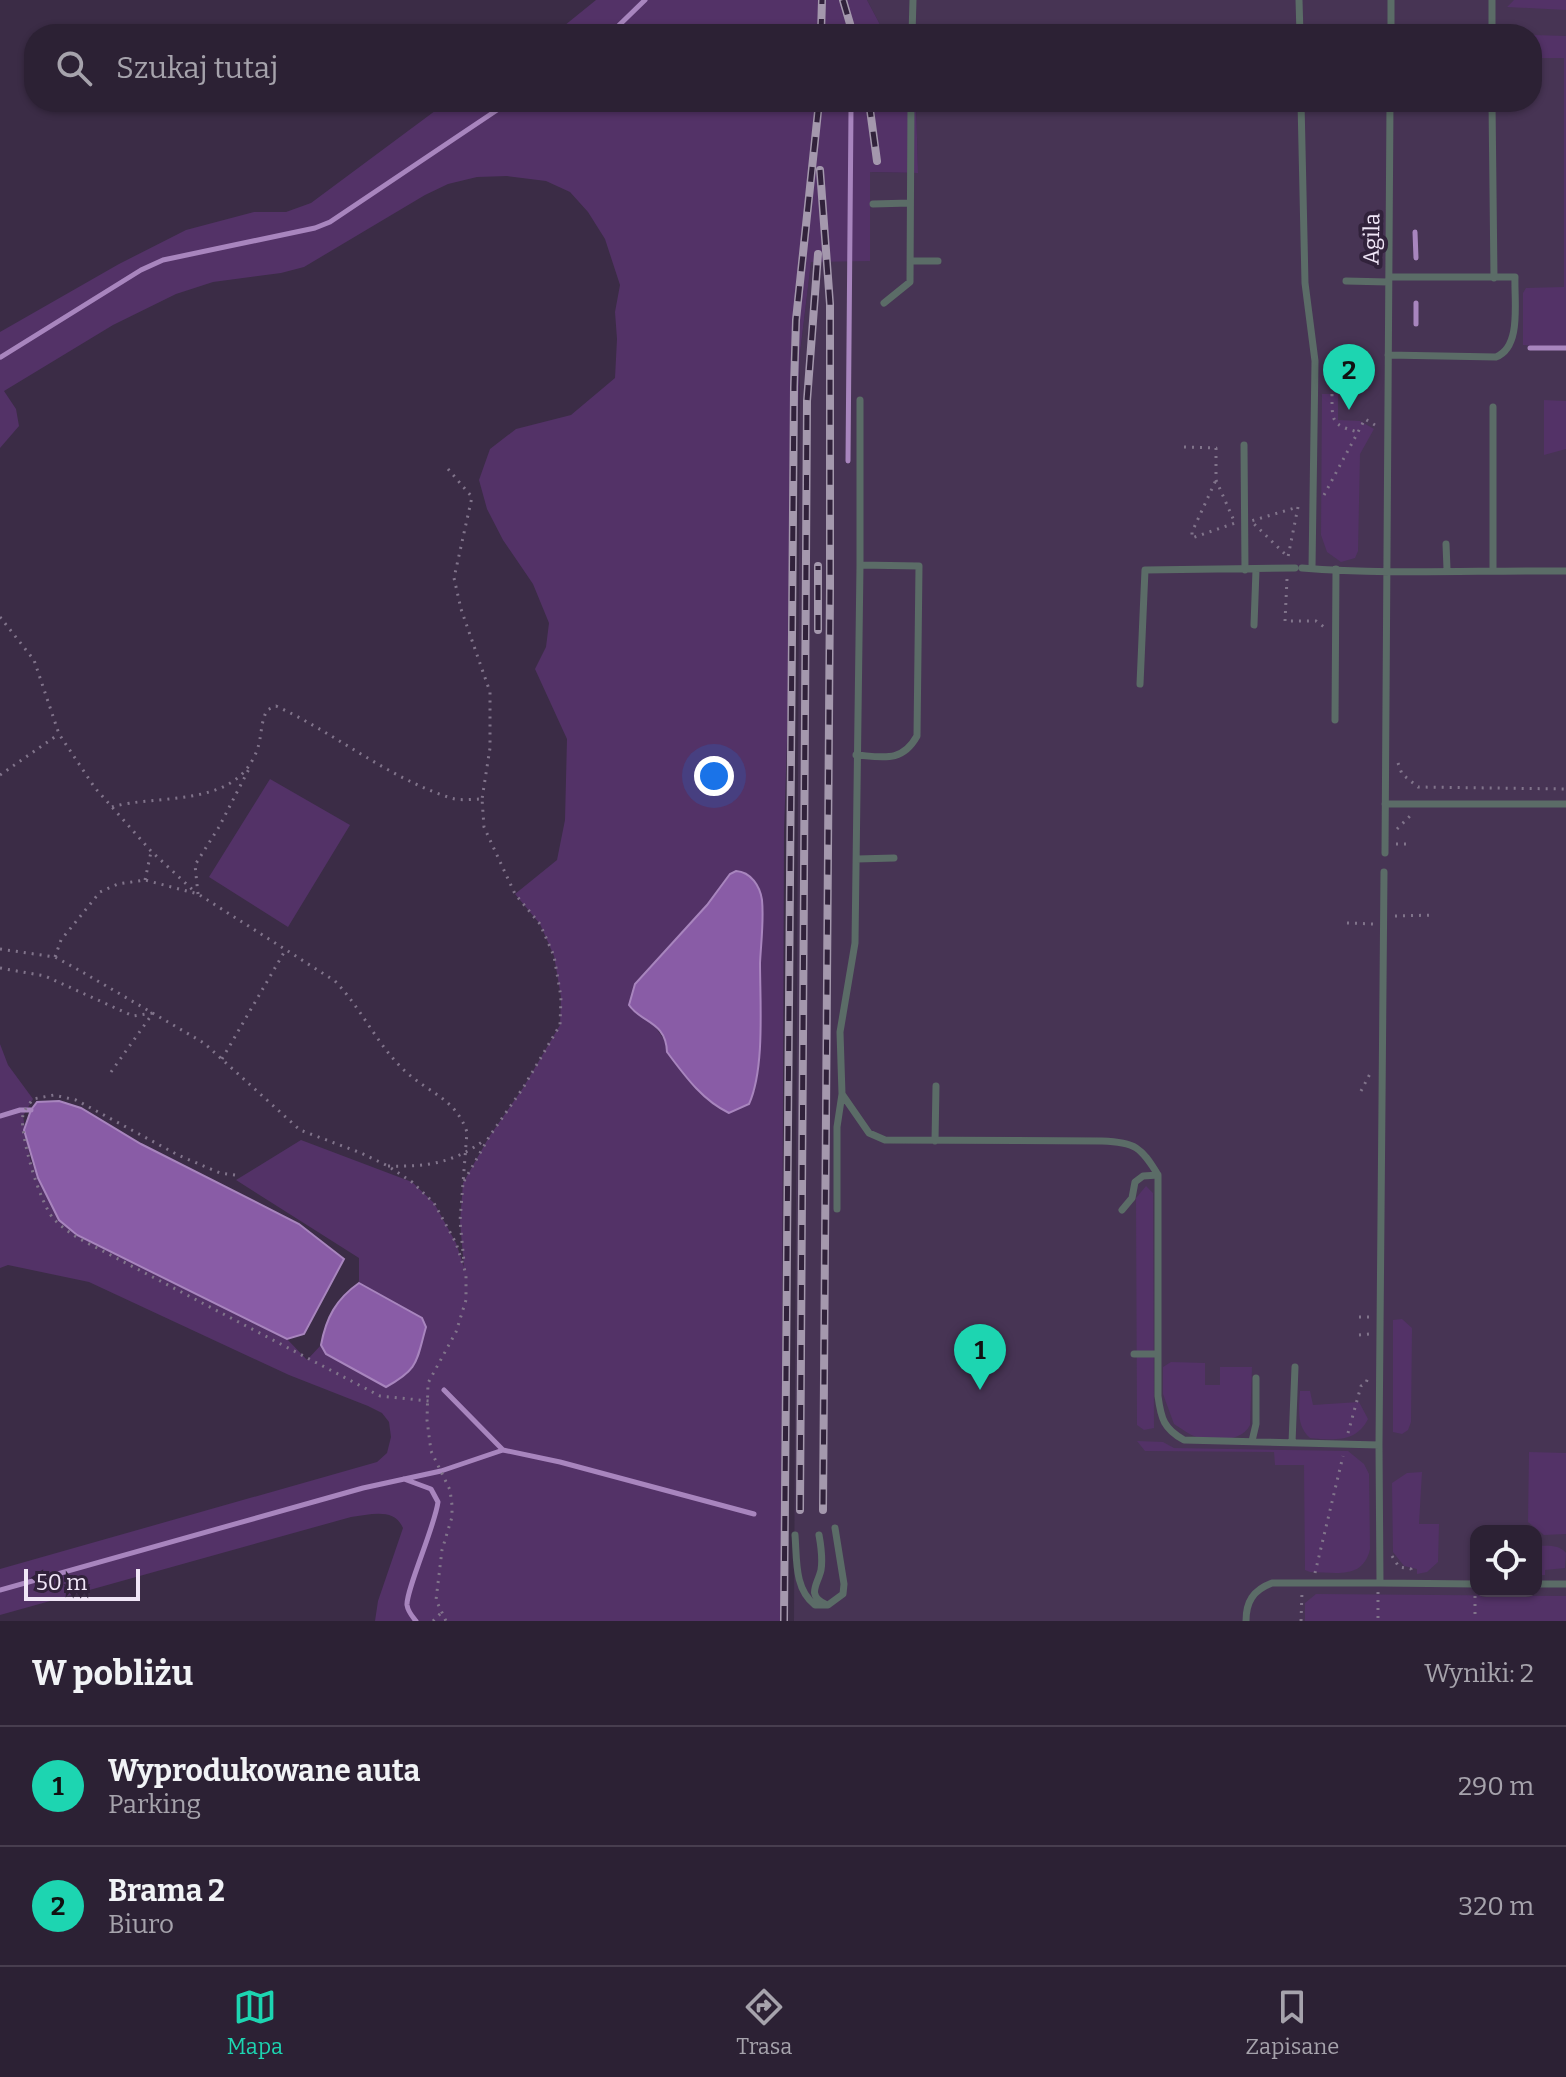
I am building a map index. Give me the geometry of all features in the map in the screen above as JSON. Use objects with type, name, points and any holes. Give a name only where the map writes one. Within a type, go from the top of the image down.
[{"type":"lane","points":[[912,24],[913,0]]},
{"type":"lane","points":[[1299,0],[1300,24]]},
{"type":"lane","points":[[1391,0],[1391,24]]},
{"type":"lane","points":[[1492,0],[1492,24]]},
{"type":"lane","points":[[884,303],[910,282],[911,112]]},
{"type":"lane","points":[[1301,112],[1305,283],[1315,361],[1312,568]]},
{"type":"lane","name":"Agila","points":[[1385,853],[1390,112]]},
{"type":"lane","points":[[1492,112],[1494,278]]},
{"type":"lane","points":[[873,204],[910,203]]},
{"type":"lane","points":[[910,261],[938,261]]},
{"type":"lane","points":[[1346,281],[1515,277],[1512,343],[1506,353],[1496,357],[1388,355]]},
{"type":"lane","points":[[837,1209],[837,1127],[842,1094],[840,1032],[855,943],[860,400]]},
{"type":"lane","points":[[1493,407],[1493,570]]},
{"type":"lane","points":[[1244,445],[1245,570]]},
{"type":"lane","points":[[1446,544],[1447,569]]},
{"type":"lane","points":[[856,755],[891,758],[911,747],[917,736],[919,566],[860,565]]},
{"type":"lane","points":[[1335,720],[1336,569]]},
{"type":"lane","points":[[1140,684],[1145,570],[1566,571]]},
{"type":"lane","points":[[1254,625],[1256,570]]},
{"type":"lane","points":[[1385,804],[1566,804]]},
{"type":"lane","points":[[857,859],[894,858]]},
{"type":"lane","points":[[1380,1583],[1384,872]]},
{"type":"lane","points":[[935,1141],[936,1086]]},
{"type":"lane","points":[[842,1094],[869,1133],[885,1140],[1121,1141],[1134,1144],[1158,1175],[1158,1354],[1161,1418],[1168,1431],[1184,1440],[1379,1445]]},
{"type":"lane","points":[[1122,1210],[1132,1198],[1135,1182],[1143,1176],[1158,1175]]},
{"type":"lane","points":[[1134,1354],[1158,1354]]},
{"type":"lane","points":[[1292,1443],[1295,1367]]},
{"type":"lane","points":[[1252,1441],[1256,1424],[1256,1378]]},
{"type":"lane","points":[[795,1535],[801,1587],[805,1596],[815,1605],[828,1605],[843,1594],[844,1584],[835,1528]]},
{"type":"lane","points":[[819,1535],[821,1566],[813,1590],[816,1598],[828,1605]]},
{"type":"lane","points":[[1246,1621],[1249,1600],[1272,1583],[1470,1584]]},
{"type":"lane","points":[[1542,1584],[1566,1584]]},
{"type":"path","points":[[1332,394],[1332,419],[1339,427],[1358,432]]},
{"type":"path","points":[[1323,499],[1365,419],[1375,425]]},
{"type":"path","points":[[1184,447],[1216,448],[1216,480],[1235,523],[1192,538],[1216,480]]},
{"type":"path","points":[[448,469],[472,497],[454,578],[461,609],[490,692],[490,748],[482,799],[484,827],[515,894],[540,924],[554,956],[561,997],[560,1025],[463,1183]]},
{"type":"path","points":[[1298,507],[1288,557],[1260,530],[1251,521],[1298,507]]},
{"type":"path","points":[[1287,579],[1285,621],[1316,621],[1327,629]]},
{"type":"path","points":[[0,617],[34,660],[59,734],[95,788],[151,851],[198,894],[335,981],[354,1000],[383,1047],[406,1072],[454,1106],[462,1118],[467,1132],[460,1221],[466,1300],[456,1332],[428,1383],[427,1420],[431,1451],[450,1490],[452,1505],[436,1600],[446,1621]]},
{"type":"path","points":[[198,894],[195,865],[219,827],[252,762],[262,739],[262,720],[267,710],[276,706],[307,720],[408,780],[454,799],[482,799]]},
{"type":"path","points":[[0,775],[59,734]]},
{"type":"path","points":[[112,807],[198,795],[229,784],[252,762]]},
{"type":"path","points":[[1418,787],[1566,789]]},
{"type":"path","points":[[1396,831],[1414,814]]},
{"type":"path","points":[[1395,844],[1412,844]]},
{"type":"path","points":[[145,880],[151,851]]},
{"type":"path","points":[[55,957],[61,940],[100,892],[118,884],[145,880],[198,894]]},
{"type":"path","points":[[1394,916],[1435,915]]},
{"type":"path","points":[[1347,923],[1384,925]]},
{"type":"path","points":[[0,949],[55,957],[204,1043],[300,1130],[361,1153],[412,1182],[434,1203],[456,1243],[466,1274]]},
{"type":"path","points":[[222,1059],[286,949]]},
{"type":"path","points":[[0,968],[45,976],[133,1016],[153,1013]]},
{"type":"path","points":[[111,1072],[153,1013]]},
{"type":"path","points":[[235,1175],[220,1173],[178,1155],[76,1100],[54,1095],[33,1099],[23,1116],[32,1169],[42,1200],[60,1226],[307,1360],[380,1396],[429,1401]]},
{"type":"path","points":[[388,1166],[436,1164],[465,1154],[489,1137]]},
{"type":"path","points":[[1359,1317],[1369,1317]]},
{"type":"path","points":[[1359,1335],[1369,1334]]},
{"type":"path","points":[[1314,1582],[1345,1444],[1361,1386],[1366,1383],[1368,1374]]},
{"type":"path","points":[[1390,1554],[1399,1567],[1411,1569]]},
{"type":"path","points":[[1301,1621],[1302,1592]]},
{"type":"path","points":[[1378,1592],[1378,1621]]},
{"type":"path","points":[[1475,1597],[1475,1620]]},
{"type":"path","points":[[433,1621],[441,1613]]},
{"type":"shaded area","points":[[596,0],[867,0],[880,24],[566,24]]},
{"type":"shaded area","points":[[867,0],[1566,0],[1566,1621],[794,1621],[800,353],[811,261],[870,261],[870,172],[918,173],[916,112],[1542,112],[1542,24],[880,24]]},
{"type":"shaded area","points":[[1514,0],[1566,0],[1566,10],[1507,7]]},
{"type":"shaded area","points":[[1542,35],[1566,36],[1566,350],[1523,345],[1523,293],[1526,288],[1564,287],[1564,58],[1542,58]]},
{"type":"shaded area","points":[[434,112],[916,112],[918,173],[870,172],[870,261],[811,262],[800,353],[784,831],[781,1621],[375,1621],[378,1601],[403,1528],[394,1517],[381,1514],[351,1517],[0,1615],[0,1569],[377,1462],[387,1453],[391,1437],[389,1422],[382,1413],[289,1375],[89,1282],[8,1265],[0,1268],[0,1044],[8,1065],[33,1099],[23,1116],[30,1159],[59,1220],[77,1235],[287,1339],[307,1360],[321,1345],[326,1354],[422,1318],[359,1283],[359,1258],[236,1180],[301,1140],[412,1182],[434,1203],[456,1243],[464,1267],[460,1222],[463,1183],[560,1025],[561,997],[554,956],[540,924],[515,894],[557,860],[565,820],[567,739],[535,669],[546,647],[549,623],[533,584],[503,540],[487,509],[479,480],[490,449],[516,429],[571,415],[615,378],[615,312],[620,285],[605,239],[588,212],[570,192],[546,181],[507,176],[477,177],[448,184],[304,267],[213,282],[176,294],[113,325],[4,391],[16,409],[19,426],[0,448],[0,332],[119,264],[186,230],[254,212],[286,212],[311,203]],"holes":[[[730,874],[757,887],[762,899],[755,1091],[700,1093],[667,1052],[667,1044],[650,1019],[707,905]]]},
{"type":"shaded area","points":[[1322,394],[1338,394],[1338,420],[1360,421],[1374,429],[1360,454],[1358,551],[1355,558],[1341,562],[1327,552],[1321,535]]},
{"type":"shaded area","points":[[1544,400],[1566,401],[1566,449],[1544,455]]},
{"type":"shaded area","points":[[270,779],[350,825],[288,927],[209,877]]},
{"type":"shaded area","points":[[736,871],[754,881],[762,900],[760,1035],[757,1073],[749,1104],[729,1113],[695,1087],[667,1052],[666,1042],[658,1028],[629,1005],[635,984],[707,905],[730,874]]},
{"type":"shaded area","points":[[59,1101],[81,1108],[141,1144],[299,1224],[344,1259],[304,1334],[287,1339],[77,1235],[59,1220],[38,1178],[24,1130],[37,1102]]},
{"type":"shaded area","points":[[1146,1186],[1153,1193],[1154,1428],[1144,1430],[1137,1425],[1136,1198]]},
{"type":"shaded area","points":[[359,1283],[422,1318],[426,1327],[411,1369],[386,1387],[326,1354],[321,1345],[333,1310]]},
{"type":"shaded area","points":[[1402,1319],[1412,1328],[1411,1422],[1402,1434],[1393,1432],[1393,1320]]},
{"type":"shaded area","points":[[1171,1362],[1205,1363],[1205,1385],[1220,1385],[1220,1367],[1252,1367],[1250,1425],[1246,1431],[1234,1438],[1211,1440],[1194,1436],[1174,1424],[1163,1394],[1163,1367]]},
{"type":"shaded area","points":[[1300,1391],[1310,1391],[1313,1405],[1359,1402],[1368,1419],[1351,1436],[1310,1438],[1300,1422]]},
{"type":"shaded area","points":[[1137,1441],[1163,1442],[1174,1448],[1348,1451],[1364,1464],[1369,1474],[1370,1549],[1366,1559],[1361,1566],[1347,1572],[1305,1570],[1304,1465],[1275,1465],[1274,1452],[1145,1451]]},
{"type":"shaded area","points":[[1529,1452],[1566,1453],[1566,1534],[1544,1535],[1542,1525],[1528,1522]]},
{"type":"shaded area","points":[[1422,1472],[1419,1524],[1439,1524],[1438,1562],[1427,1572],[1417,1574],[1417,1569],[1404,1566],[1393,1552],[1392,1483],[1407,1473]]},
{"type":"shaded area","points":[[1542,1546],[1560,1548],[1566,1553],[1565,1568],[1545,1570],[1545,1575],[1542,1575]]},
{"type":"shaded area","points":[[1316,1594],[1566,1596],[1566,1621],[1305,1621],[1305,1603]]},
{"type":"waterway","points":[[620,24],[645,0]]},
{"type":"waterway","points":[[1,357],[141,270],[163,260],[315,228],[330,222],[494,112]]},
{"type":"waterway","points":[[848,461],[851,112]]},
{"type":"waterway","points":[[1415,232],[1416,258]]},
{"type":"waterway","points":[[1416,303],[1416,324]]},
{"type":"waterway","points":[[1530,348],[1566,348]]},
{"type":"waterway","points":[[0,1116],[31,1110]]},
{"type":"waterway","points":[[444,1390],[503,1450]]},
{"type":"waterway","points":[[0,1590],[363,1488],[441,1471],[503,1450],[560,1462],[754,1514]]},
{"type":"waterway","points":[[404,1479],[431,1489],[438,1502],[408,1597],[408,1610],[416,1621]]},
{"type":"railway","points":[[821,24],[822,0]]},
{"type":"railway","points":[[843,0],[850,24]]},
{"type":"railway","points":[[784,1621],[794,387],[796,320],[818,112]]},
{"type":"railway","points":[[870,112],[877,161]]},
{"type":"railway","points":[[820,170],[830,304],[823,1510]]},
{"type":"railway","points":[[800,1510],[807,401],[818,254]]},
{"type":"railway","points":[[818,566],[818,630]]},
{"type":"place","name":"Brama 2","points":[[1349,410]]},
{"type":"place","name":"Wyprodukowane auta","points":[[980,1390]]}]
